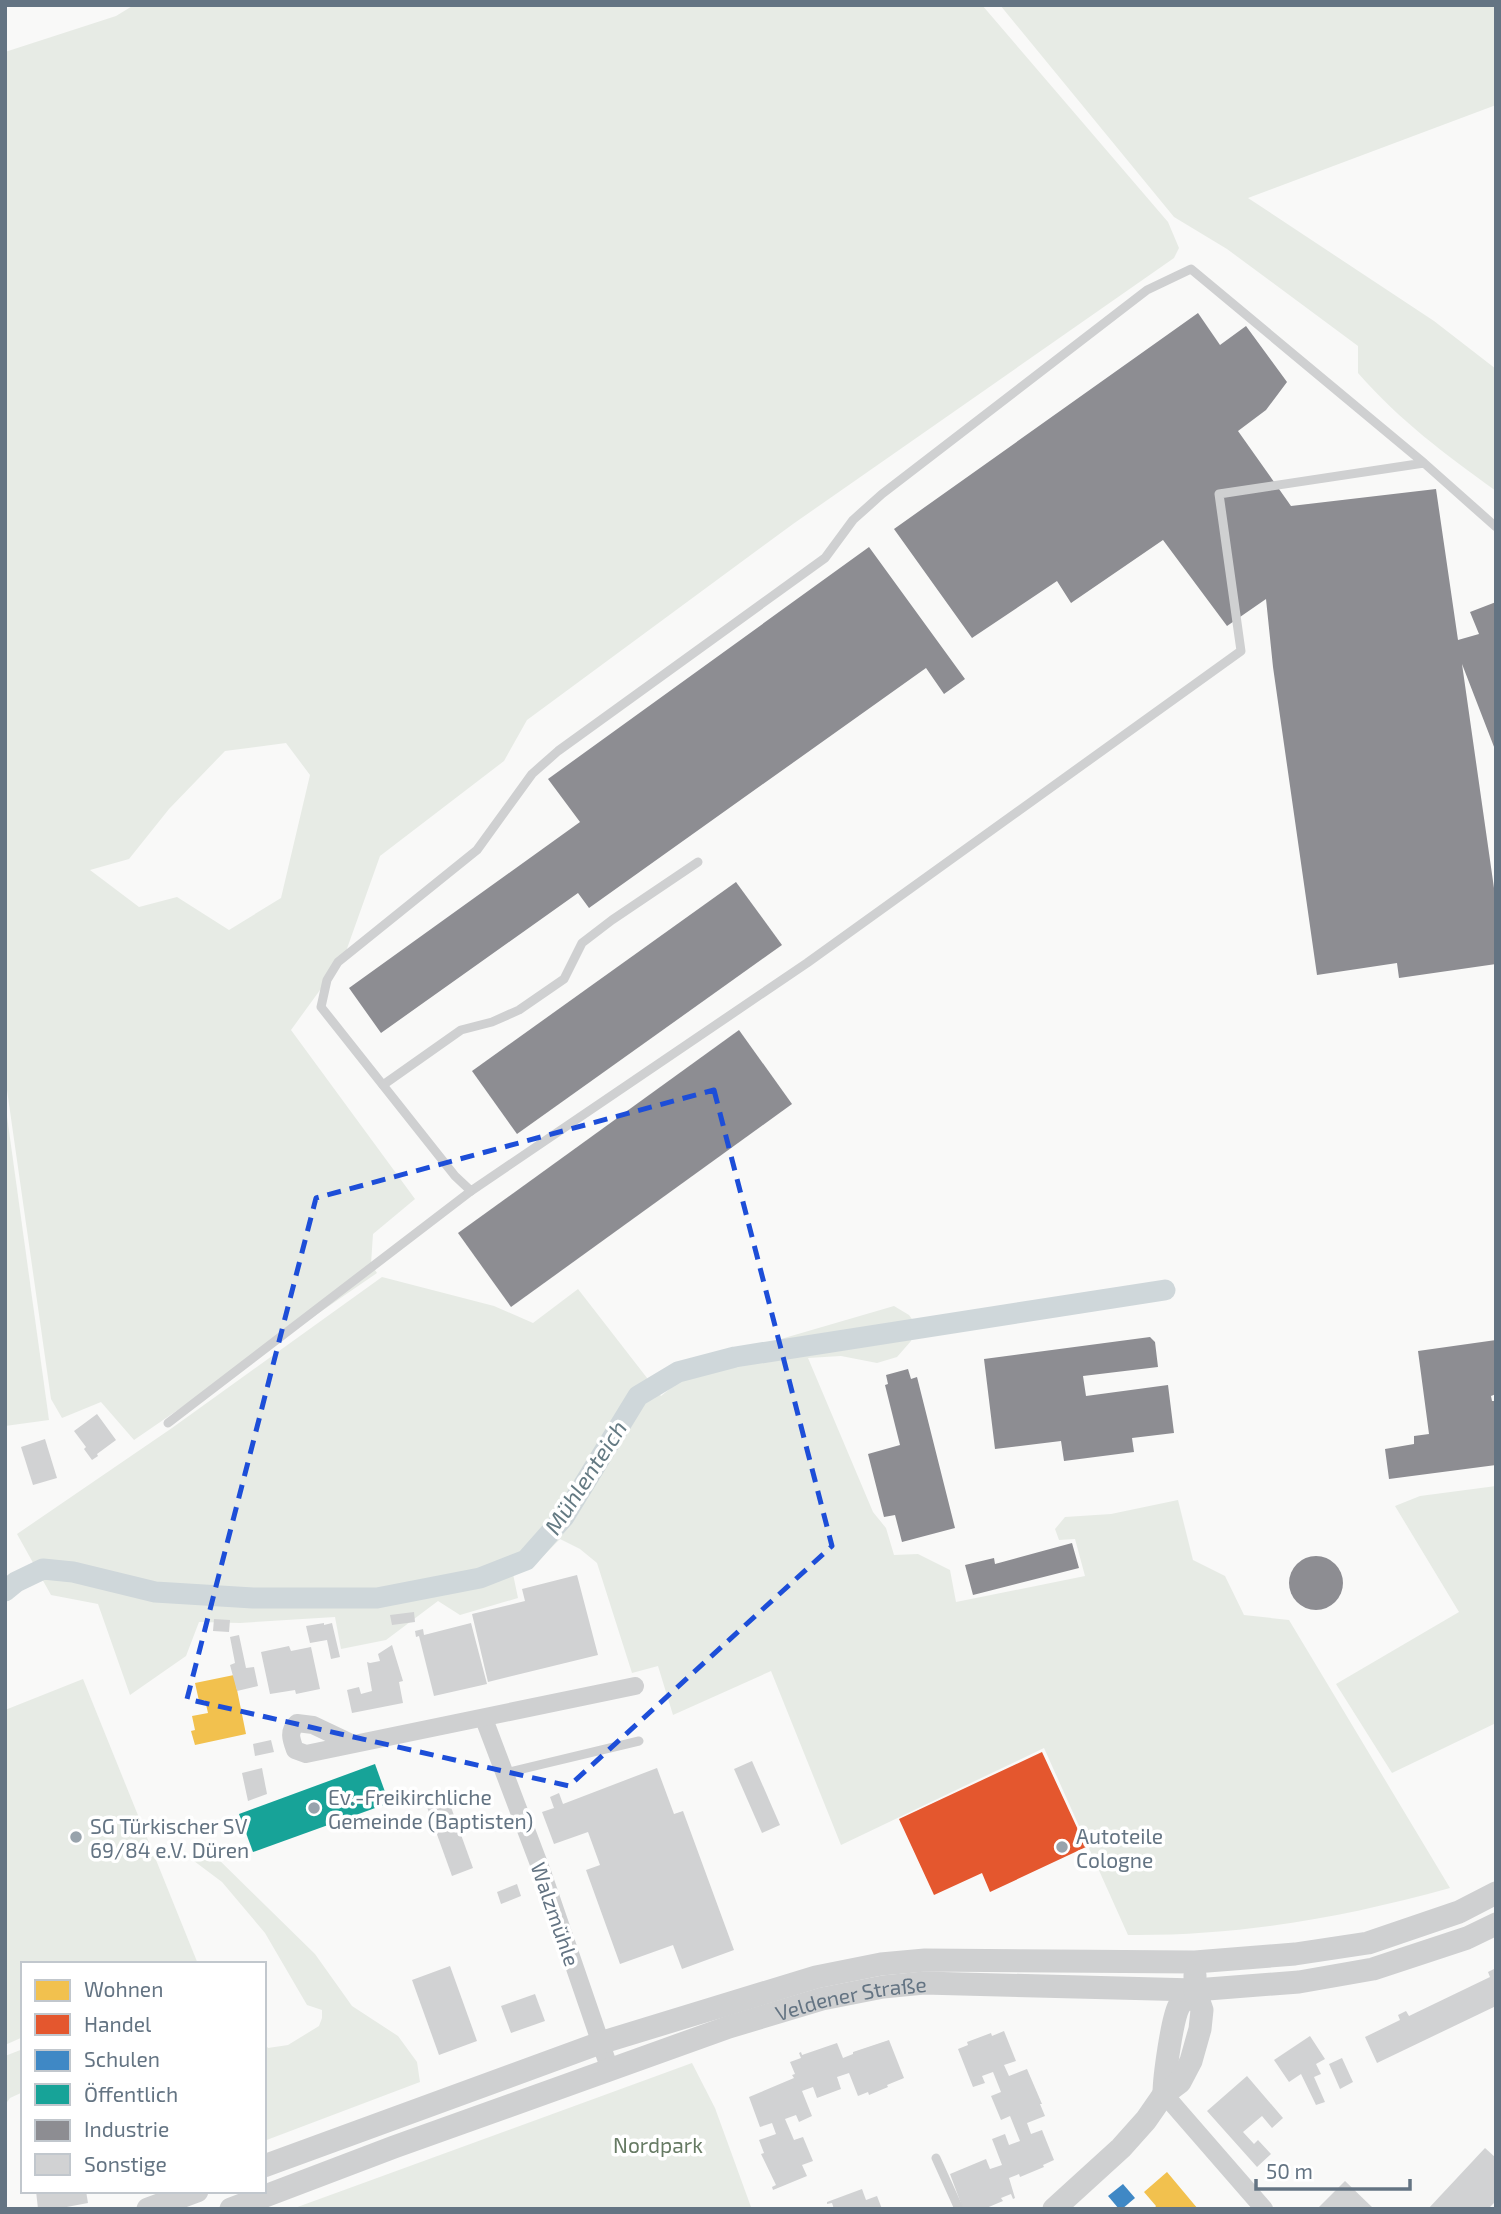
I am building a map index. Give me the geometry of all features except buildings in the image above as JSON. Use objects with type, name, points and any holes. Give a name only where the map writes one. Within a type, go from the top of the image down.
[{"type":"street","points":[[353,1744],[635,1686]]},
{"type":"street","name":"Walzmühle","points":[[484,1719],[542,1872],[610,2070]]},
{"type":"street","name":"Veldener Straße","points":[[266,2165],[600,2043],[816,1977],[881,1964],[925,1960],[1195,1962],[1295,1954],[1368,1943],[1460,1912],[1496,1893]]},
{"type":"street","name":"Veldener Straße","points":[[231,2209],[394,2147],[729,2027],[809,2003],[883,1987],[924,1983],[1195,1990],[1299,1982],[1373,1969],[1467,1938],[1496,1924]]},
{"type":"street","points":[[1054,2209],[1121,2148],[1146,2120],[1164,2094],[1164,2077],[1173,2024],[1179,2006],[1195,1990],[1195,1962]]},
{"type":"street","points":[[1164,2094],[1264,2209]]},
{"type":"street","points":[[148,2209],[192,2193]]},
{"type":"lane","points":[[471,1191],[455,1176],[321,1007],[327,980],[338,962],[477,850],[532,774],[558,751],[825,558],[853,520],[881,494],[1147,290],[1191,269],[1424,463],[1496,527]]},
{"type":"lane","points":[[168,1423],[471,1191],[807,963],[1241,651],[1219,494],[1424,463]]},
{"type":"lane","points":[[383,1085],[461,1030],[492,1022],[519,1010],[564,979],[582,943],[698,862]]},
{"type":"lane","points":[[505,1773],[639,1741]]},
{"type":"lane","points":[[936,2158],[959,2209]]},
{"type":"highlighted area","points":[[714,1090],[832,1546],[569,1786],[187,1699],[316,1198]]},
{"type":"green space","points":[[134,5],[982,5],[1168,222],[1179,248],[1174,258],[793,524],[527,720],[504,761],[380,856],[344,957],[291,1030],[415,1199],[373,1234],[371,1264],[377,1273],[134,1440],[101,1402],[62,1418],[51,1399],[5,1076],[5,52],[116,16]],"holes":[[[286,743],[310,775],[281,898],[229,930],[177,897],[139,907],[90,870],[129,859],[169,809],[225,751]]]},
{"type":"green space","points":[[1000,5],[1496,5],[1496,105],[1248,198],[1434,321],[1496,369],[1496,491],[1424,436],[1374,391],[1358,373],[1358,346],[1227,249],[1174,217]]},
{"type":"green space","points":[[5,1102],[49,1420],[5,1426]]},
{"type":"green space","points":[[382,1277],[494,1306],[533,1323],[578,1289],[661,1396],[682,1379],[701,1356],[774,1341],[894,1306],[909,1315],[914,1322],[911,1341],[897,1357],[877,1363],[841,1356],[808,1358],[873,1512],[886,1528],[894,1555],[918,1554],[950,1570],[956,1602],[1085,1576],[1075,1539],[1059,1540],[1055,1529],[1065,1517],[1111,1514],[1178,1500],[1193,1560],[1225,1576],[1244,1615],[1289,1620],[1450,1888],[1370,1908],[1290,1923],[1211,1932],[1128,1935],[1044,1748],[841,1845],[771,1671],[673,1715],[658,1666],[632,1673],[597,1563],[580,1549],[560,1539],[533,1566],[513,1574],[518,1598],[460,1615],[438,1601],[386,1640],[341,1649],[335,1617],[240,1623],[199,1622],[186,1656],[130,1695],[98,1604],[51,1595],[17,1534],[172,1428]]},
{"type":"green space","points":[[1496,1486],[1496,1723],[1392,1773],[1336,1684],[1459,1612],[1395,1506],[1420,1496]]},
{"type":"green space","name":"SG Türkischer SV 69/84 e.V. Düren","points":[[83,1679],[197,1962],[21,1962],[21,2038],[5,2045],[5,1710]]},
{"type":"green space","points":[[211,1852],[315,1954],[352,2006],[398,2036],[417,2062],[420,2082],[266,2140],[266,2046],[268,2048],[288,2045],[319,2026],[322,2010],[307,2005],[265,1933],[222,1882],[194,1861],[200,1854]]},
{"type":"green space","points":[[21,2050],[21,2093],[10,2098],[5,2105],[5,2056]]},
{"type":"green space","name":"Nordpark","points":[[692,2063],[715,2108],[751,2207],[748,2209],[292,2209]]},
{"type":"waterway","name":"Mühlenteich","points":[[5,1591],[16,1582],[43,1569],[73,1572],[155,1592],[253,1598],[377,1598],[480,1578],[526,1560],[564,1517],[638,1396],[678,1372],[735,1357],[1165,1290]]},
{"type":"place","name":"Ev.-Freikirchliche Gemeinde (Baptisten)","points":[[314,1808]]},
{"type":"place","name":"SG Türkischer SV 69/84 e.V. Düren","points":[[76,1837]]},
{"type":"place","name":"Autoteile Cologne","points":[[1062,1847]]}]
